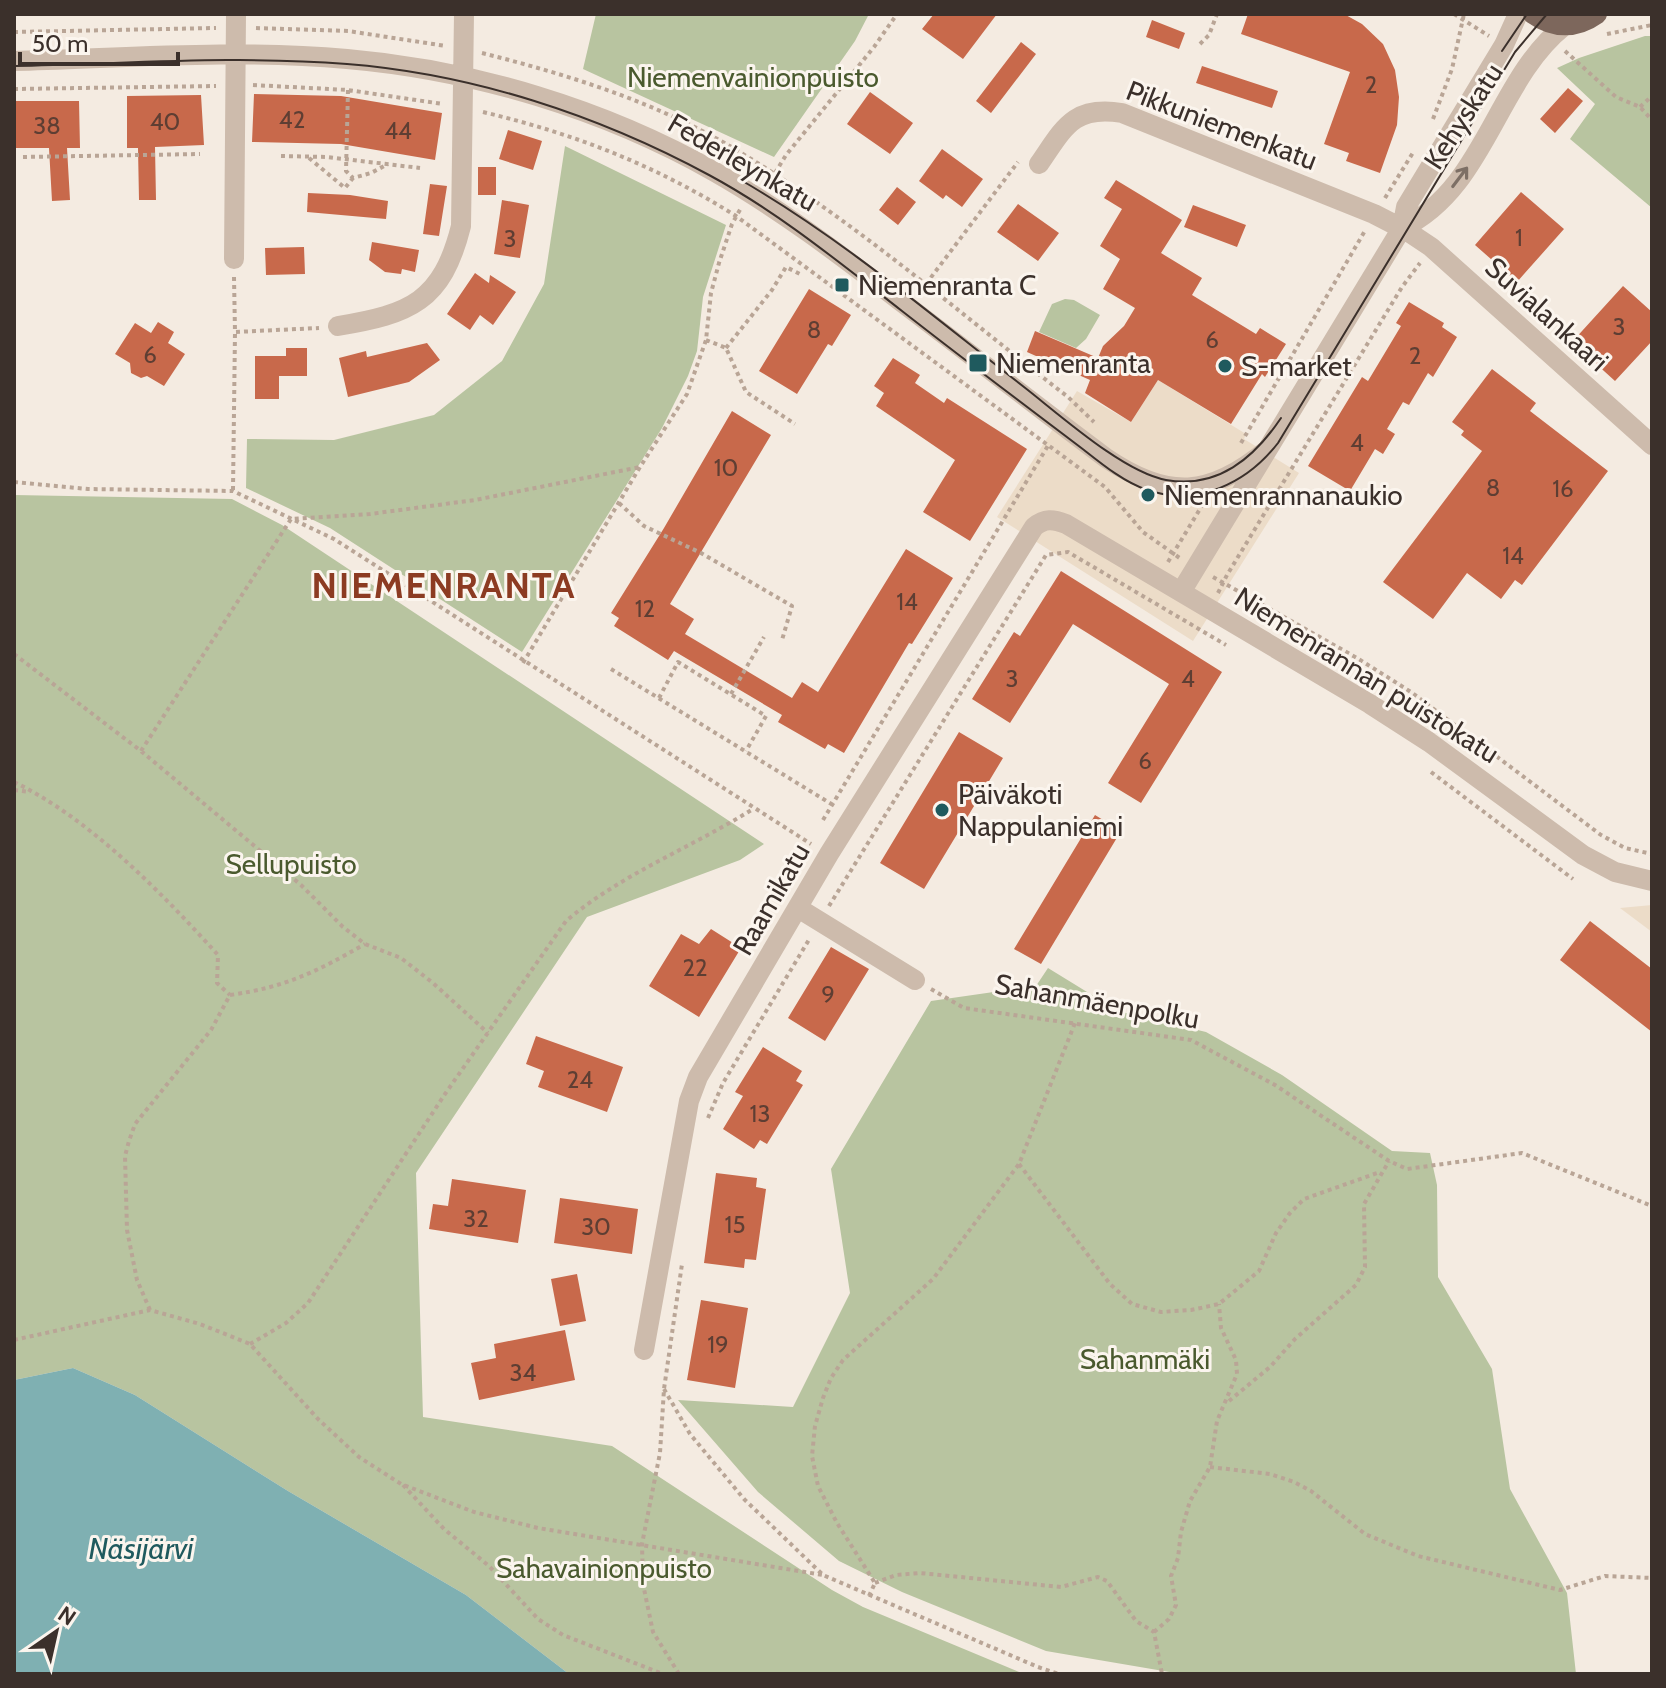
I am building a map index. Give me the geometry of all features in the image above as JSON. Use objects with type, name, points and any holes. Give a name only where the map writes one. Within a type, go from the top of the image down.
[{"type":"main road","points":[[1533,14],[1552,24],[1564,26],[1579,24],[1597,14]]},
{"type":"street","points":[[338,326],[385,319],[431,291],[447,270],[461,226],[464,14]]},
{"type":"street","name":"Kehyskatu","points":[[1181,592],[1402,228],[1406,207],[1504,45],[1518,14]]},
{"type":"street","points":[[234,259],[236,21]]},
{"type":"street","name":"Kehyskatu","points":[[1402,228],[1423,217],[1447,193],[1472,160],[1532,62],[1547,41],[1564,26]]},
{"type":"street","name":"Federleynkatu","points":[[14,61],[237,55],[348,59],[462,77],[517,91],[647,137],[713,171],[829,246],[1121,469],[1149,482],[1178,488],[1197,487],[1240,472],[1267,450]]},
{"type":"street","name":"Pikkuniemenkatu","points":[[1032,159],[1067,124],[1084,112],[1100,109],[1122,113],[1402,228]]},
{"type":"street","name":"Suvialankaari","points":[[1402,228],[1431,247],[1652,445]]},
{"type":"street","name":"Niemenrannan puistokatu","points":[[1047,519],[1066,524],[1325,676],[1429,742],[1583,855],[1615,872],[1652,881]]},
{"type":"street","name":"Raamikatu","points":[[644,1350],[689,1101],[698,1077],[829,854],[1034,527],[1047,519]]},
{"type":"street","points":[[798,908],[915,980]]},
{"type":"path","points":[[775,173],[897,14]]},
{"type":"path","points":[[1200,44],[1209,35],[1217,14]]},
{"type":"path","points":[[1432,122],[1452,69],[1464,17]]},
{"type":"path","points":[[14,32],[236,21],[348,31],[462,48],[564,74],[618,93],[720,140],[825,206],[1068,397],[1101,429]]},
{"type":"path","points":[[1563,50],[1616,97],[1640,107],[1652,120]]},
{"type":"path","points":[[14,89],[237,85],[348,90],[463,107],[535,124],[617,152],[690,187],[736,216],[1105,487],[1143,532],[1173,554],[1411,692],[1601,835],[1625,848],[1652,854]]},
{"type":"path","points":[[348,90],[345,159],[346,171],[353,178]]},
{"type":"path","points":[[1640,107],[1652,96]]},
{"type":"path","points":[[1235,452],[1417,146]]},
{"type":"path","points":[[23,157],[200,154]]},
{"type":"path","points":[[281,156],[345,159],[420,168]]},
{"type":"path","points":[[308,156],[345,188],[353,178],[388,164]]},
{"type":"path","points":[[926,284],[1032,159]]},
{"type":"path","points":[[337,180],[346,171]]},
{"type":"path","points":[[523,663],[618,502],[687,394],[706,340],[711,293],[736,216]]},
{"type":"path","points":[[1196,628],[1360,354],[1431,247]]},
{"type":"path","points":[[233,491],[234,259]]},
{"type":"path","points":[[726,348],[772,290],[786,267],[800,274]]},
{"type":"path","points":[[235,332],[338,326]]},
{"type":"path","points":[[706,340],[726,348],[746,392],[795,424]]},
{"type":"path","points":[[818,830],[1048,446]]},
{"type":"path","points":[[291,519],[370,514],[475,500],[640,467]]},
{"type":"path","points":[[14,482],[88,489],[233,491],[334,539],[523,663],[810,843]]},
{"type":"path","points":[[1148,599],[1216,482]]},
{"type":"path","points":[[618,502],[644,526],[701,553],[792,606],[782,640]]},
{"type":"path","points":[[141,751],[291,519]]},
{"type":"path","points":[[708,1119],[723,1083],[1046,555],[1068,552],[1230,647]]},
{"type":"path","points":[[731,694],[764,637]]},
{"type":"path","points":[[14,654],[141,751],[301,885],[343,927],[365,944],[401,958],[488,1033]]},
{"type":"path","points":[[659,698],[678,662],[731,694],[766,716],[746,751]]},
{"type":"path","points":[[611,669],[833,805]]},
{"type":"path","points":[[1430,771],[1573,879]]},
{"type":"path","points":[[14,782],[36,793],[85,828],[173,905],[218,955],[217,983],[230,995]]},
{"type":"path","points":[[14,790],[36,793]]},
{"type":"path","points":[[250,1344],[286,1323],[308,1303],[566,921],[591,900],[710,836],[753,809]]},
{"type":"path","points":[[230,995],[261,991],[313,974],[365,944]]},
{"type":"path","name":"Sahanmäenpolku","points":[[915,980],[964,1008],[1191,1040],[1275,1085],[1389,1161],[1407,1169],[1522,1153],[1652,1206]]},
{"type":"path","points":[[150,1310],[137,1280],[127,1230],[125,1156],[135,1124],[211,1030],[230,995]]},
{"type":"path","points":[[875,1583],[818,1486],[812,1456],[815,1426],[823,1398],[843,1360],[933,1279],[1019,1164],[1075,1023]]},
{"type":"path","points":[[1226,1404],[1270,1367],[1295,1339],[1356,1285],[1365,1267],[1364,1204],[1389,1161]]},
{"type":"path","points":[[1019,1164],[1110,1284],[1132,1304],[1161,1312],[1219,1304],[1259,1271],[1276,1233],[1304,1199],[1380,1172]]},
{"type":"path","points":[[679,1674],[653,1632],[643,1584],[642,1544],[660,1453],[664,1389],[683,1257]]},
{"type":"path","points":[[1154,1632],[1169,1619],[1176,1605],[1171,1576],[1178,1558],[1181,1532],[1190,1501],[1210,1467],[1217,1421],[1237,1374],[1236,1360],[1221,1328],[1219,1304]]},
{"type":"path","points":[[14,1340],[150,1310],[200,1324],[250,1344],[328,1429],[359,1457],[401,1484],[474,1512],[538,1528],[823,1575],[1059,1674]]},
{"type":"path","points":[[664,1389],[690,1434],[744,1499],[823,1575]]},
{"type":"path","points":[[1210,1467],[1270,1474],[1294,1482],[1322,1498],[1365,1534],[1418,1556],[1560,1590],[1605,1576],[1652,1578]]},
{"type":"path","points":[[401,1484],[444,1529],[489,1566],[538,1619],[563,1635],[663,1674]]},
{"type":"path","points":[[869,1596],[875,1583],[896,1575],[920,1573],[1061,1587],[1098,1577],[1107,1581],[1136,1621],[1154,1632],[1162,1674]]},
{"type":"green space","name":"Niemenvainionpuisto","points":[[596,14],[869,14],[855,41],[774,157],[583,69]]},
{"type":"green space","points":[[1652,36],[1652,208],[1570,139],[1595,104],[1557,68]]},
{"type":"green space","points":[[565,146],[726,225],[703,297],[697,351],[688,376],[662,428],[522,652],[330,528],[246,488],[247,439],[334,440],[434,415],[502,361],[544,284]]},
{"type":"green space","points":[[1065,299],[1074,300],[1100,315],[1086,339],[1076,348],[1039,332],[1052,304]]},
{"type":"green space","name":"Sellupuisto","points":[[14,495],[232,499],[282,525],[764,844],[740,860],[587,917],[416,1173],[423,1417],[612,1446],[832,1590],[863,1607],[1024,1674],[569,1674],[466,1595],[288,1491],[135,1395],[73,1368],[14,1380]]},
{"type":"green space","name":"Sahanmäki","points":[[1048,968],[1118,1011],[1206,1032],[1282,1075],[1392,1151],[1430,1153],[1437,1185],[1438,1277],[1492,1369],[1510,1489],[1567,1593],[1576,1674],[1181,1674],[1046,1651],[902,1592],[839,1561],[758,1492],[678,1400],[793,1407],[850,1293],[831,1169],[931,1001],[1036,986]]},
{"type":"shaded area","name":"Niemenrannanaukio","points":[[1158,380],[1246,434],[1244,439],[1299,473],[1193,641],[997,517],[1077,391],[1131,422]]},
{"type":"shaded area","points":[[1652,905],[1652,932],[1620,908]]},
{"type":"water","name":"Näsijärvi","points":[[73,1368],[135,1395],[288,1491],[466,1595],[569,1674],[14,1674],[14,1380]]},
{"type":"building","points":[[934,14],[997,14],[963,59],[922,29]]},
{"type":"building","points":[[1248,14],[1344,14],[1362,24],[1383,44],[1395,70],[1399,97],[1397,125],[1380,173],[1346,161],[1349,153],[1324,144],[1350,72],[1241,34]]},
{"type":"building","points":[[1152,20],[1185,33],[1179,49],[1146,37]]},
{"type":"building","points":[[1021,42],[1036,54],[991,113],[976,101]]},
{"type":"building","points":[[1202,66],[1278,91],[1272,108],[1196,83]]},
{"type":"building","points":[[1568,88],[1583,101],[1555,133],[1540,119]]},
{"type":"building","points":[[870,92],[913,123],[890,154],[847,124]]},
{"type":"building","points":[[254,94],[341,96],[442,113],[435,160],[341,144],[252,142]]},
{"type":"building","points":[[201,95],[204,145],[155,147],[156,200],[139,200],[138,148],[127,148],[127,96]]},
{"type":"building","points":[[14,101],[79,101],[80,148],[67,148],[70,200],[52,201],[49,148],[14,148]]},
{"type":"building","points":[[508,130],[542,141],[533,170],[499,159]]},
{"type":"building","points":[[942,149],[983,179],[962,207],[946,195],[943,199],[919,181]]},
{"type":"building","points":[[478,167],[496,167],[496,195],[478,195]]},
{"type":"building","points":[[1116,180],[1182,220],[1161,253],[1202,278],[1192,295],[1256,334],[1260,328],[1286,344],[1265,377],[1262,374],[1231,424],[1158,380],[1131,422],[1085,393],[1090,380],[1027,352],[1035,331],[1098,358],[1103,346],[1124,326],[1135,308],[1103,289],[1120,259],[1100,246],[1122,209],[1104,198]]},
{"type":"building","points":[[430,184],[447,186],[439,236],[423,234]]},
{"type":"building","points":[[897,187],[916,202],[898,225],[879,210]]},
{"type":"building","points":[[1521,192],[1564,229],[1517,282],[1475,245]]},
{"type":"building","points":[[308,193],[388,201],[386,219],[307,212]]},
{"type":"building","points":[[502,200],[529,205],[520,258],[494,254]]},
{"type":"building","points":[[1018,204],[1059,233],[1038,261],[997,232]]},
{"type":"building","points":[[1193,205],[1246,225],[1237,247],[1184,227]]},
{"type":"building","points":[[372,242],[419,250],[415,272],[402,269],[401,274],[385,272],[369,260]]},
{"type":"building","points":[[304,247],[305,274],[266,275],[265,248]]},
{"type":"building","points":[[475,273],[489,283],[490,275],[516,292],[493,325],[480,315],[470,330],[447,314]]},
{"type":"building","points":[[1623,286],[1652,312],[1652,341],[1615,381],[1572,342]]},
{"type":"building","points":[[809,289],[851,315],[832,346],[828,344],[797,394],[759,371]]},
{"type":"building","points":[[1409,302],[1444,323],[1442,327],[1457,337],[1433,377],[1428,373],[1409,405],[1403,402],[1387,429],[1395,434],[1383,454],[1375,449],[1350,491],[1308,466],[1362,377],[1368,381],[1401,326],[1396,323]]},
{"type":"building","points":[[158,322],[174,332],[168,343],[185,354],[164,386],[147,376],[141,378],[131,373],[130,363],[115,354],[135,323],[151,333]]},
{"type":"building","points":[[427,343],[440,360],[409,382],[348,397],[339,358],[366,351],[367,357]]},
{"type":"building","points":[[286,348],[307,348],[307,376],[279,376],[279,399],[255,399],[255,356],[286,356]]},
{"type":"building","points":[[893,358],[920,375],[915,383],[944,403],[947,398],[1027,449],[970,541],[923,512],[955,460],[876,406],[884,393],[874,386]]},
{"type":"building","points":[[1492,369],[1536,403],[1530,411],[1608,471],[1522,585],[1515,580],[1501,599],[1467,573],[1433,619],[1383,582],[1482,451],[1461,435],[1464,431],[1452,422]]},
{"type":"building","points":[[732,411],[771,435],[670,604],[694,619],[685,634],[792,698],[802,682],[818,692],[906,549],[953,578],[912,644],[909,643],[844,753],[828,744],[825,749],[778,722],[782,715],[674,651],[668,660],[614,626],[619,618],[611,613]]},
{"type":"building","points":[[1061,571],[1222,672],[1141,803],[1108,783],[1169,684],[1073,624],[1010,723],[972,699],[1014,632],[1020,636]]},
{"type":"building","name":"Päiväkoti Nappulaniemi","points":[[959,732],[1003,758],[924,889],[880,863]]},
{"type":"building","points":[[1095,815],[1121,831],[1041,964],[1014,949]]},
{"type":"building","points":[[1590,921],[1652,969],[1652,1032],[1560,960]]},
{"type":"building","points":[[711,929],[741,948],[699,1017],[649,986],[681,934],[699,944]]},
{"type":"building","points":[[831,947],[869,969],[825,1041],[788,1018]]},
{"type":"building","points":[[536,1036],[623,1067],[607,1112],[538,1087],[544,1071],[526,1064]]},
{"type":"building","points":[[763,1047],[802,1071],[796,1081],[803,1085],[767,1144],[760,1140],[754,1149],[723,1129],[743,1096],[735,1092]]},
{"type":"building","points":[[716,1173],[757,1178],[756,1187],[766,1189],[756,1260],[745,1259],[744,1268],[704,1263]]},
{"type":"building","points":[[452,1179],[526,1190],[518,1243],[429,1229],[433,1204],[448,1206]]},
{"type":"building","points":[[560,1198],[638,1209],[632,1254],[554,1243]]},
{"type":"building","points":[[577,1274],[586,1321],[560,1326],[551,1279]]},
{"type":"building","points":[[701,1300],[748,1308],[735,1388],[687,1380]]},
{"type":"building","points":[[565,1330],[575,1380],[479,1400],[471,1363],[496,1358],[494,1344]]},
{"type":"tram line","points":[[1502,51],[1527,14]]},
{"type":"tram line","points":[[14,66],[222,60],[347,64],[441,77],[579,116],[667,153],[735,189],[832,257],[1114,473],[1147,490],[1166,495],[1185,495],[1203,493],[1236,480],[1252,470],[1278,443],[1515,52],[1547,14]]},
{"type":"tram line","points":[[739,179],[849,251],[1092,441],[1149,475],[1185,482],[1218,475],[1246,458],[1281,418]]},
{"type":"place","name":"Niemenranta C","points":[[842,285]]},
{"type":"place","name":"Niemenranta","points":[[978,363]]},
{"type":"place","name":"S-market","points":[[1225,366]]},
{"type":"place","name":"Niemenrannanaukio","points":[[1148,495]]},
{"type":"place","name":"Päiväkoti Nappulaniemi","points":[[942,810]]},
{"type":"district","name":"NIEMENRANTA","points":[[444,585]]},
{"type":"park label","name":"Sahavainionpuisto","points":[[604,1568]]}]
